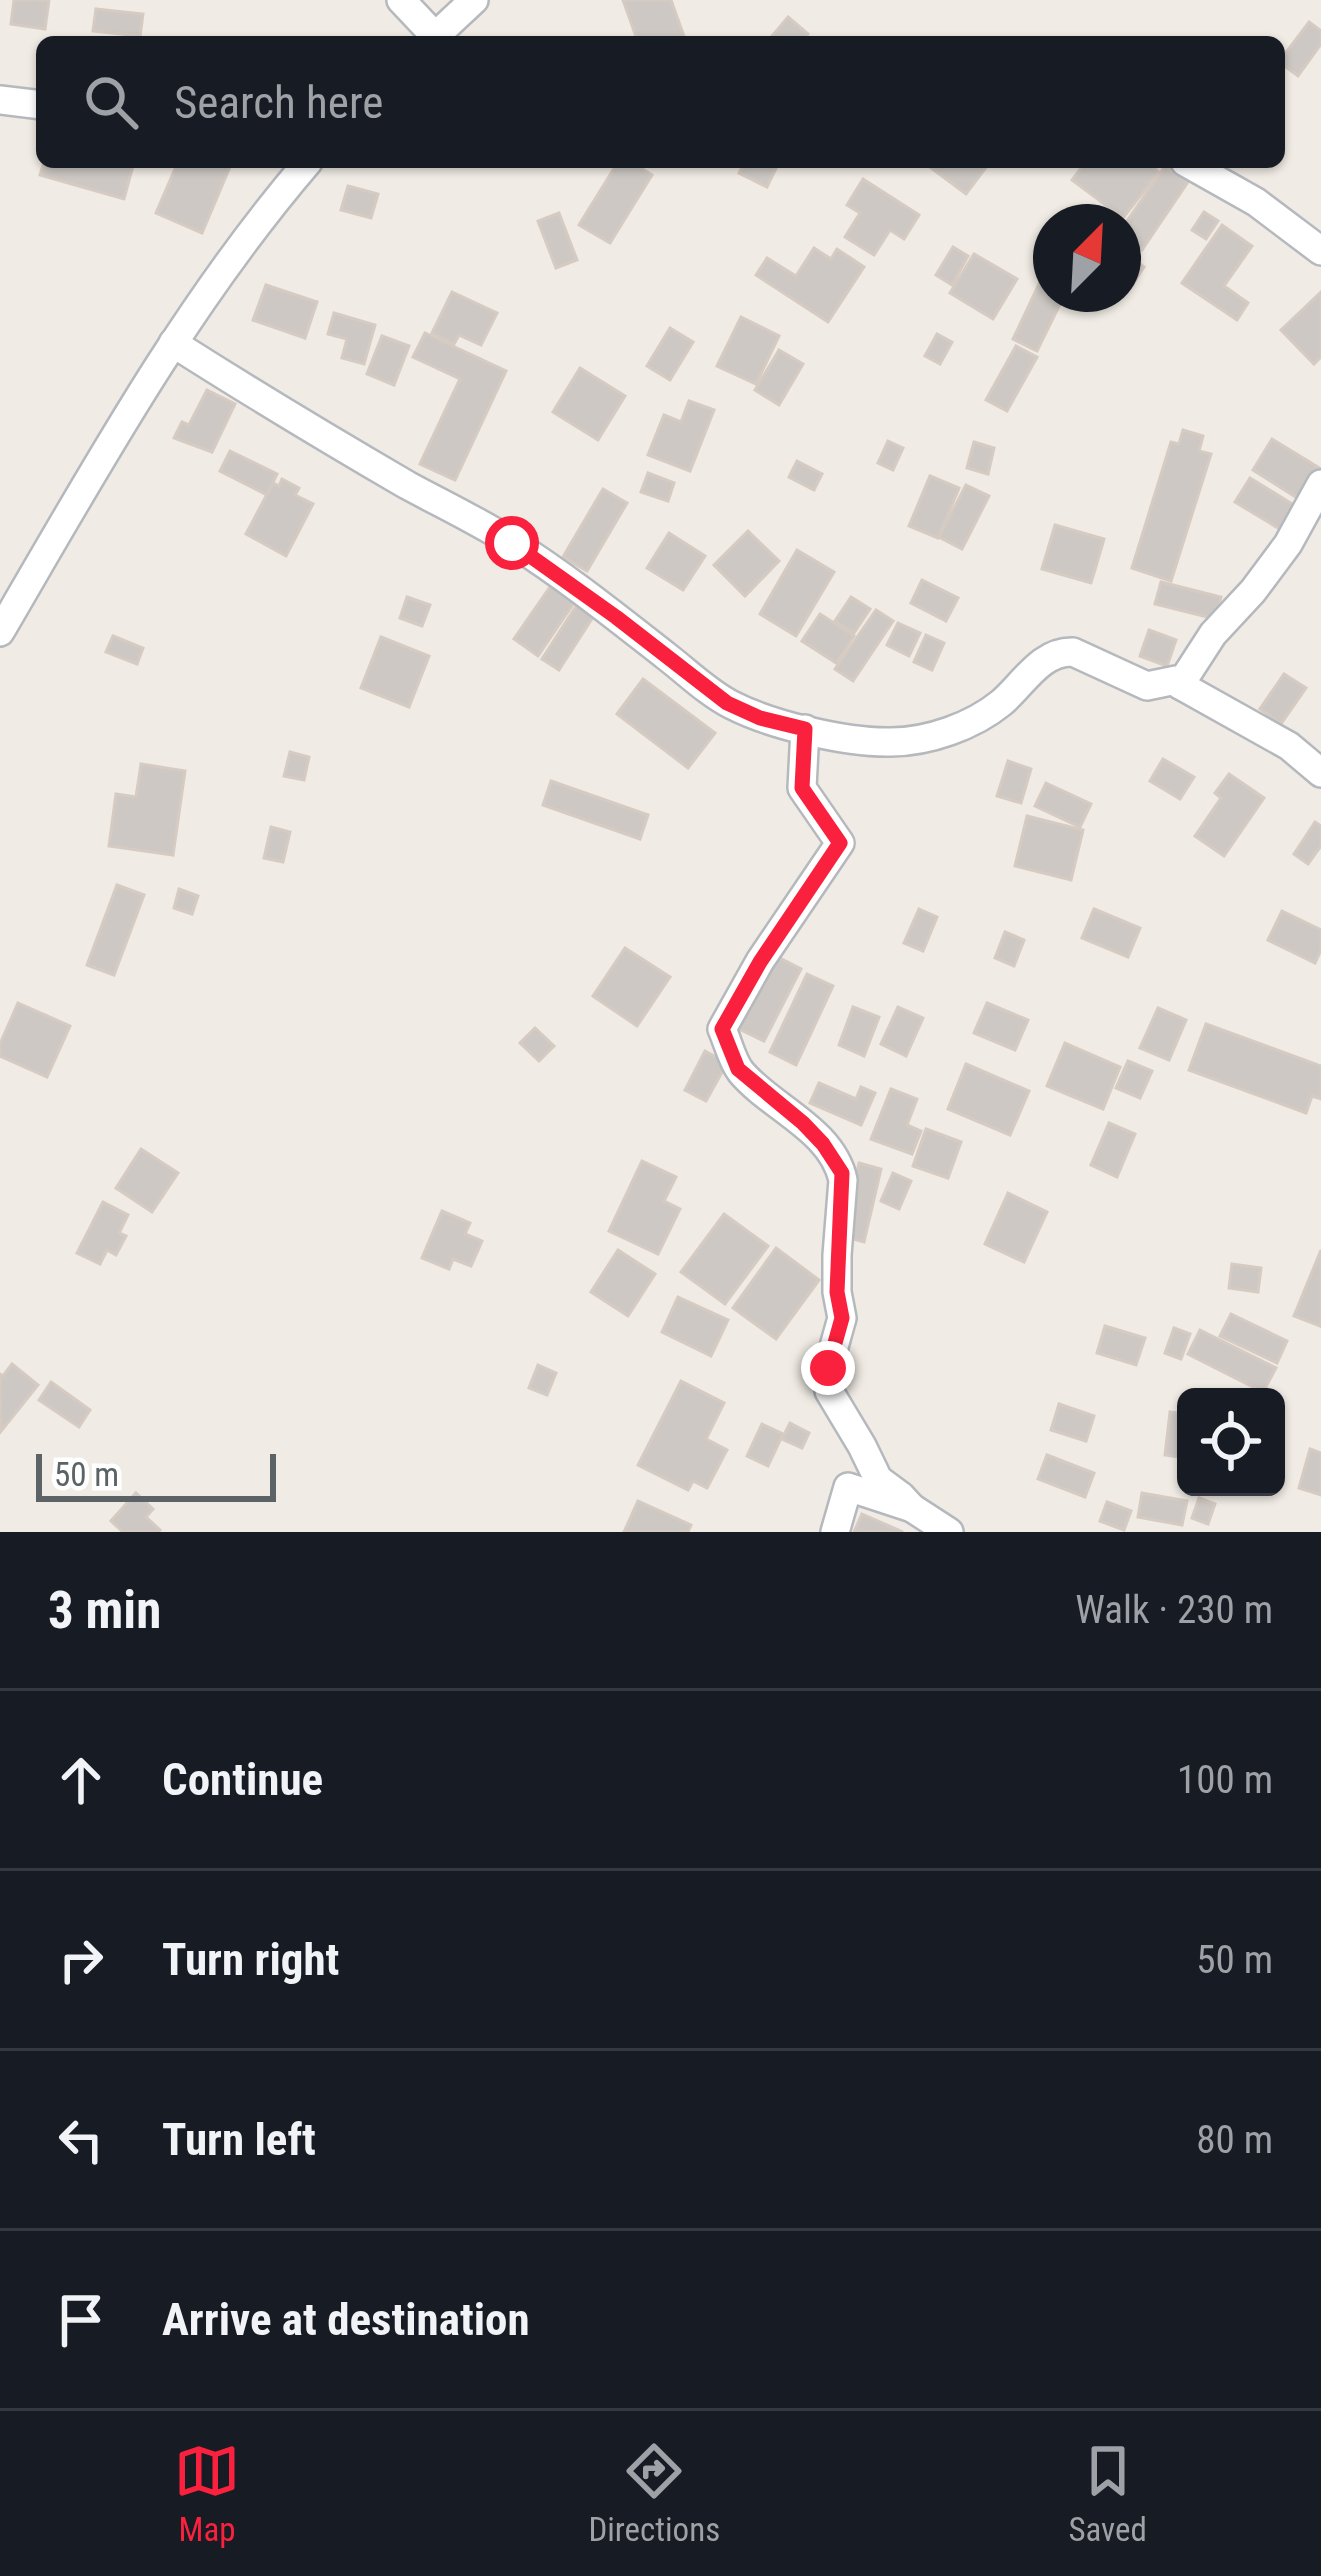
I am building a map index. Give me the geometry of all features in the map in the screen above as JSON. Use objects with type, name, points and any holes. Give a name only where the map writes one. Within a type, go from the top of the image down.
[{"type":"street","points":[[401,0],[430,36]]},
{"type":"street","points":[[435,36],[474,0]]},
{"type":"street","points":[[0,100],[36,104]]},
{"type":"street","points":[[0,632],[173,343],[269,207],[303,168]]},
{"type":"street","points":[[1196,168],[1256,202],[1321,251]]},
{"type":"street","points":[[173,343],[279,411],[512,543],[727,703],[760,718],[837,736],[892,742],[937,735],[980,718],[1029,674],[1064,651],[1148,686],[1176,680],[1289,746],[1321,773]]},
{"type":"street","points":[[1180,686],[1213,634],[1288,544],[1321,484]]},
{"type":"street","points":[[805,729],[802,788],[840,843],[760,962],[722,1029],[738,1069],[803,1123],[840,1169],[837,1292],[842,1318],[828,1368],[829,1391],[878,1479],[949,1532]]},
{"type":"street","points":[[835,1532],[848,1487],[912,1508]]},
{"type":"building","points":[[14,0],[49,0],[45,29],[11,24]]},
{"type":"building","points":[[623,0],[671,0],[684,36],[636,36]]},
{"type":"building","points":[[96,9],[143,14],[140,36],[93,31]]},
{"type":"building","points":[[788,17],[808,34],[806,36],[772,36]]},
{"type":"building","points":[[1309,22],[1321,31],[1321,44],[1298,76],[1285,66],[1285,54]]},
{"type":"building","points":[[42,168],[132,168],[124,199],[40,175]]},
{"type":"building","points":[[175,168],[229,168],[202,233],[156,213]]},
{"type":"building","points":[[614,168],[641,168],[652,175],[610,243],[579,225]]},
{"type":"building","points":[[742,168],[776,168],[767,187],[739,173]]},
{"type":"building","points":[[931,168],[986,168],[966,194]]},
{"type":"building","points":[[1081,168],[1154,168],[1159,172],[1134,204],[1104,204],[1072,180]]},
{"type":"building","points":[[1168,168],[1188,182],[1142,250],[1139,204]]},
{"type":"building","points":[[863,179],[919,215],[904,239],[890,230],[874,255],[845,237],[860,213],[847,205]]},
{"type":"building","points":[[348,186],[378,194],[371,218],[341,210]]},
{"type":"building","points":[[1204,212],[1218,221],[1206,239],[1192,230]]},
{"type":"building","points":[[559,213],[577,260],[556,268],[538,221]]},
{"type":"building","points":[[1222,225],[1252,246],[1224,286],[1248,303],[1237,320],[1182,283]]},
{"type":"building","points":[[953,247],[968,256],[952,285],[936,275]]},
{"type":"building","points":[[814,248],[831,259],[837,249],[864,267],[828,322],[756,275],[767,258],[796,276]]},
{"type":"building","points":[[974,254],[1017,279],[993,319],[950,293]]},
{"type":"building","points":[[266,285],[317,302],[305,338],[253,320]]},
{"type":"building","points":[[452,292],[497,313],[481,345],[459,335],[454,344],[432,333]]},
{"type":"building","points":[[1321,292],[1321,357],[1314,364],[1281,330]]},
{"type":"building","points":[[1033,297],[1033,312],[1056,312],[1037,351],[1013,339]]},
{"type":"building","points":[[334,313],[375,325],[364,364],[342,358],[347,339],[328,334]]},
{"type":"building","points":[[741,317],[779,336],[756,384],[717,366]]},
{"type":"building","points":[[670,328],[693,342],[670,380],[647,366]]},
{"type":"building","points":[[425,333],[506,371],[455,480],[420,464],[460,379],[413,357]]},
{"type":"building","points":[[937,334],[952,342],[940,364],[925,356]]},
{"type":"building","points":[[382,336],[409,346],[394,385],[367,374]]},
{"type":"building","points":[[1016,346],[1037,357],[1007,411],[986,400]]},
{"type":"building","points":[[779,350],[803,364],[779,405],[755,390]]},
{"type":"building","points":[[580,368],[625,396],[598,440],[553,412]]},
{"type":"building","points":[[207,390],[235,404],[212,452],[174,438],[182,422],[189,425]]},
{"type":"building","points":[[689,401],[714,410],[690,471],[648,455],[664,415],[681,422]]},
{"type":"building","points":[[1183,430],[1203,436],[1199,451],[1211,454],[1171,581],[1132,568],[1171,442],[1179,444]]},
{"type":"building","points":[[1272,439],[1321,469],[1321,478],[1305,503],[1253,470]]},
{"type":"building","points":[[888,441],[903,448],[893,470],[878,463]]},
{"type":"building","points":[[974,442],[994,448],[988,474],[967,468]]},
{"type":"building","points":[[230,451],[277,474],[267,495],[220,471]]},
{"type":"building","points":[[797,461],[822,474],[814,490],[789,477]]},
{"type":"building","points":[[648,473],[674,483],[668,501],[641,492]]},
{"type":"building","points":[[930,476],[959,488],[938,538],[909,526]]},
{"type":"building","points":[[1250,478],[1302,510],[1288,534],[1235,502]]},
{"type":"building","points":[[282,479],[299,488],[295,495],[313,504],[286,556],[246,534],[273,483],[279,486]]},
{"type":"building","points":[[966,485],[989,496],[962,549],[939,537]]},
{"type":"building","points":[[603,489],[627,503],[587,571],[563,557]]},
{"type":"building","points":[[1055,525],[1104,539],[1091,583],[1042,569]]},
{"type":"building","points":[[748,531],[779,561],[745,596],[714,565]]},
{"type":"building","points":[[669,533],[705,556],[683,590],[647,568]]},
{"type":"building","points":[[797,550],[834,572],[796,636],[760,614]]},
{"type":"building","points":[[922,580],[958,598],[946,621],[911,603]]},
{"type":"building","points":[[1161,582],[1221,597],[1215,619],[1155,604]]},
{"type":"building","points":[[552,584],[576,600],[538,656],[514,639]]},
{"type":"building","points":[[407,597],[430,605],[422,626],[400,618]]},
{"type":"building","points":[[851,597],[870,609],[854,633],[835,621]]},
{"type":"building","points":[[578,603],[595,614],[559,670],[542,659]]},
{"type":"building","points":[[876,610],[893,621],[853,681],[835,669]]},
{"type":"building","points":[[820,614],[854,636],[836,663],[802,641]]},
{"type":"building","points":[[898,623],[920,633],[909,656],[887,645]]},
{"type":"building","points":[[1149,630],[1176,640],[1167,666],[1140,656]]},
{"type":"building","points":[[926,635],[944,643],[932,670],[914,662]]},
{"type":"building","points":[[113,636],[143,648],[137,664],[106,652]]},
{"type":"building","points":[[381,637],[429,656],[409,707],[361,688]]},
{"type":"building","points":[[1284,674],[1306,688],[1281,724],[1260,709]]},
{"type":"building","points":[[643,679],[715,733],[688,768],[617,714]]},
{"type":"building","points":[[290,752],[309,757],[304,780],[284,776]]},
{"type":"building","points":[[1163,759],[1194,777],[1180,799],[1150,781]]},
{"type":"building","points":[[1008,761],[1031,769],[1021,803],[997,796]]},
{"type":"building","points":[[141,764],[185,771],[173,855],[109,846],[116,794],[136,797]]},
{"type":"building","points":[[1229,774],[1264,798],[1224,856],[1195,836],[1221,798],[1215,793]]},
{"type":"building","points":[[551,781],[648,815],[640,839],[543,805]]},
{"type":"building","points":[[1046,783],[1091,804],[1080,827],[1035,806]]},
{"type":"building","points":[[1027,816],[1083,830],[1071,880],[1015,866]]},
{"type":"building","points":[[1315,822],[1321,826],[1321,846],[1308,864],[1294,854]]},
{"type":"building","points":[[271,827],[290,832],[283,862],[264,858]]},
{"type":"building","points":[[117,885],[144,895],[114,975],[87,965]]},
{"type":"building","points":[[179,889],[198,896],[192,914],[174,908]]},
{"type":"building","points":[[919,909],[937,917],[923,951],[904,943]]},
{"type":"building","points":[[1094,909],[1140,928],[1128,957],[1082,938]]},
{"type":"building","points":[[1282,911],[1321,930],[1315,963],[1268,940]]},
{"type":"building","points":[[1005,932],[1024,940],[1014,966],[995,958]]},
{"type":"building","points":[[625,948],[670,977],[637,1026],[593,996]]},
{"type":"building","points":[[774,955],[801,969],[764,1041],[737,1028]]},
{"type":"building","points":[[807,974],[833,986],[796,1065],[770,1052]]},
{"type":"building","points":[[18,1003],[70,1026],[47,1077],[0,1056],[0,1044]]},
{"type":"building","points":[[987,1003],[1028,1020],[1015,1050],[974,1033]]},
{"type":"building","points":[[853,1007],[879,1017],[864,1056],[839,1045]]},
{"type":"building","points":[[898,1007],[923,1018],[906,1056],[881,1044]]},
{"type":"building","points":[[1158,1008],[1186,1020],[1169,1060],[1140,1048]]},
{"type":"building","points":[[1206,1024],[1321,1066],[1321,1099],[1312,1096],[1306,1113],[1189,1070]]},
{"type":"building","points":[[535,1028],[554,1046],[539,1061],[520,1043]]},
{"type":"building","points":[[1065,1043],[1120,1067],[1103,1109],[1047,1086]]},
{"type":"building","points":[[705,1051],[727,1063],[706,1101],[685,1090]]},
{"type":"building","points":[[1128,1061],[1152,1071],[1140,1098],[1116,1088]]},
{"type":"building","points":[[966,1064],[1029,1091],[1010,1135],[948,1109]]},
{"type":"building","points":[[819,1083],[856,1099],[861,1087],[875,1093],[861,1125],[810,1103]]},
{"type":"building","points":[[891,1089],[917,1099],[907,1125],[921,1131],[912,1154],[871,1139]]},
{"type":"building","points":[[1109,1123],[1135,1134],[1117,1177],[1091,1165]]},
{"type":"building","points":[[926,1129],[961,1142],[948,1178],[913,1166]]},
{"type":"building","points":[[141,1149],[178,1173],[152,1212],[116,1188]]},
{"type":"building","points":[[642,1161],[676,1177],[664,1201],[680,1209],[658,1254],[609,1231]]},
{"type":"building","points":[[859,1163],[881,1169],[864,1242],[842,1236]]},
{"type":"building","points":[[893,1173],[911,1181],[899,1209],[881,1201]]},
{"type":"building","points":[[1008,1193],[1047,1212],[1024,1262],[985,1244]]},
{"type":"building","points":[[103,1202],[128,1215],[119,1233],[126,1236],[116,1255],[107,1250],[100,1264],[77,1253]]},
{"type":"building","points":[[442,1211],[470,1223],[465,1234],[482,1241],[471,1266],[453,1259],[449,1269],[422,1258]]},
{"type":"building","points":[[724,1214],[768,1246],[725,1304],[681,1272]]},
{"type":"building","points":[[776,1248],[819,1280],[776,1339],[733,1308]]},
{"type":"building","points":[[618,1250],[655,1274],[628,1316],[591,1292]]},
{"type":"building","points":[[1321,1250],[1321,1322],[1320,1326],[1294,1316]]},
{"type":"building","points":[[1232,1264],[1261,1268],[1258,1292],[1229,1288]]},
{"type":"building","points":[[678,1297],[728,1320],[711,1356],[662,1332]]},
{"type":"building","points":[[1231,1314],[1287,1341],[1277,1363],[1220,1336]]},
{"type":"building","points":[[1105,1326],[1145,1338],[1136,1365],[1097,1353]]},
{"type":"building","points":[[1174,1328],[1190,1334],[1181,1359],[1165,1353]]},
{"type":"building","points":[[1200,1330],[1276,1368],[1265,1388],[1255,1388],[1188,1354]]},
{"type":"building","points":[[12,1364],[38,1385],[1,1431],[0,1374]]},
{"type":"building","points":[[538,1365],[556,1373],[547,1395],[529,1388]]},
{"type":"building","points":[[681,1381],[724,1403],[706,1439],[727,1450],[707,1488],[693,1481],[688,1490],[638,1465]]},
{"type":"building","points":[[51,1382],[90,1410],[79,1427],[39,1400]]},
{"type":"building","points":[[1059,1404],[1094,1416],[1086,1441],[1051,1430]]},
{"type":"building","points":[[1170,1412],[1177,1413],[1177,1457],[1165,1455]]},
{"type":"building","points":[[790,1423],[809,1433],[802,1448],[782,1439]]},
{"type":"building","points":[[762,1424],[783,1434],[768,1466],[747,1456]]},
{"type":"building","points":[[1310,1449],[1321,1453],[1321,1495],[1299,1488]]},
{"type":"building","points":[[1047,1455],[1094,1473],[1085,1497],[1038,1479]]},
{"type":"building","points":[[136,1493],[153,1509],[146,1517],[158,1532],[123,1532],[111,1521]]},
{"type":"building","points":[[1142,1493],[1187,1501],[1182,1525],[1138,1517]]},
{"type":"building","points":[[1199,1498],[1215,1504],[1208,1524],[1192,1518]]},
{"type":"building","points":[[638,1501],[691,1525],[688,1532],[624,1532]]},
{"type":"building","points":[[1107,1502],[1131,1511],[1124,1530],[1100,1521]]},
{"type":"building","points":[[862,1514],[903,1532],[854,1532]]},
{"type":"route","points":[[512,543],[727,703],[760,718],[805,729],[802,788],[840,843],[760,962],[722,1029],[738,1069],[803,1123],[842,1173],[837,1255],[842,1318],[828,1368]]}]
